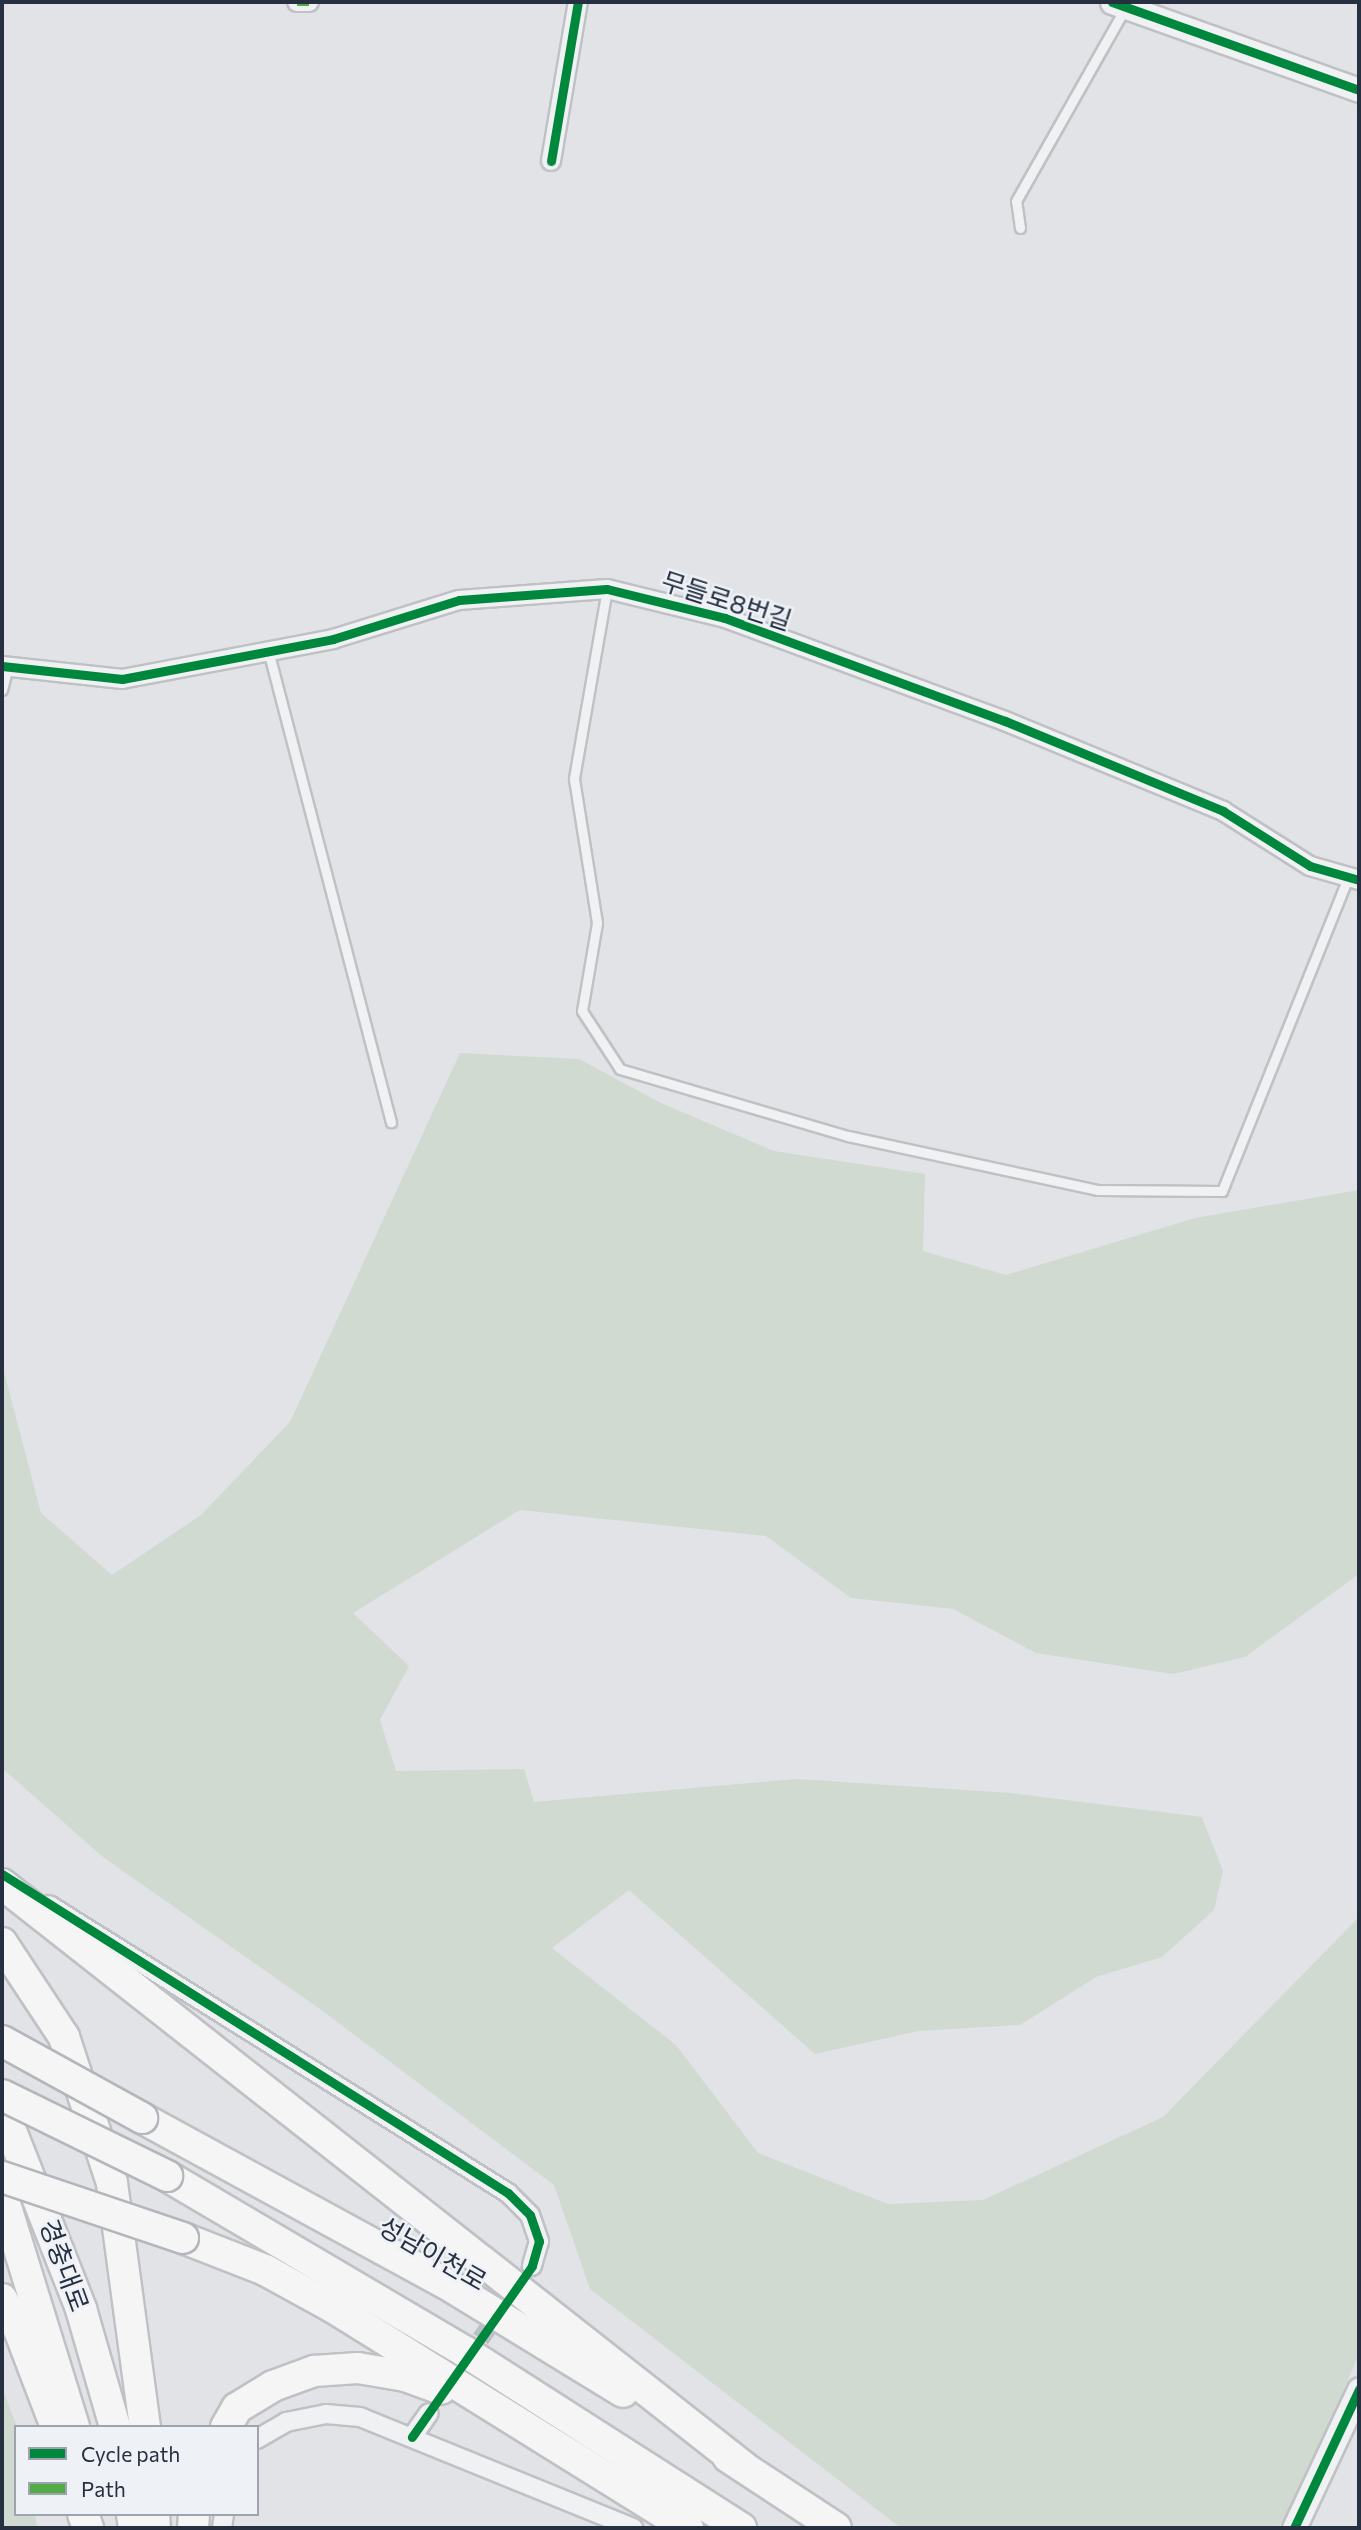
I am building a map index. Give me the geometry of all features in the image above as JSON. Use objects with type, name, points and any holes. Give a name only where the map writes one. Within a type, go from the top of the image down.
[{"type":"main road","points":[[2,1884],[744,2467]]},
{"type":"main road","points":[[2,1942],[64,2037],[112,2183],[145,2425]]},
{"type":"main road","name":"성남이천로","points":[[2,2041],[455,2289],[744,2467],[836,2528]]},
{"type":"main road","points":[[2,2095],[167,2176],[452,2344],[741,2528]]},
{"type":"main road","name":"경충대로","points":[[2,2108],[81,2308],[114,2425]]},
{"type":"main road","points":[[2,2177],[71,2205],[183,2238],[265,2270],[523,2421],[688,2528]]},
{"type":"main road","name":"경충대로","points":[[2,2194],[73,2425]]},
{"type":"main road","points":[[2,2299],[24,2342],[55,2425]]},
{"type":"main road","points":[[227,2425],[237,2408],[273,2386],[314,2371],[358,2368],[405,2375],[523,2421]]},
{"type":"street","points":[[297,2],[309,2]]},
{"type":"street","points":[[551,161],[578,2]]},
{"type":"street","points":[[1119,4],[1359,90]]},
{"type":"street","name":"무들로8번길","points":[[4,664],[122,679],[269,654],[394,624],[459,600],[607,589],[725,618],[1005,721],[1223,811],[1310,866],[1354,879]]},
{"type":"street","points":[[2,1874],[508,2193],[530,2215],[539,2241],[532,2266]]},
{"type":"street","points":[[1294,2528],[1359,2389]]},
{"type":"street","points":[[412,2437],[429,2413]]},
{"type":"street","points":[[259,2438],[286,2422],[326,2414],[360,2417],[632,2528]]},
{"type":"lane","points":[[1020,228],[1016,201],[1119,4]]},
{"type":"lane","points":[[607,589],[574,779],[597,923],[582,1011],[620,1069],[848,1136],[1098,1190],[1222,1191],[1354,879]]},
{"type":"lane","points":[[269,654],[391,1122]]},
{"type":"lane","points":[[2,690],[4,664]]},
{"type":"shaded area","points":[[460,1053],[579,1059],[661,1103],[774,1151],[925,1174],[923,1251],[1006,1275],[1195,1218],[1359,1190],[1359,1574],[1245,1657],[1173,1674],[1036,1653],[953,1609],[851,1598],[766,1536],[520,1510],[353,1613],[409,1666],[380,1720],[396,1771],[524,1769],[534,1802],[796,1779],[1011,1793],[1202,1817],[1223,1871],[1214,1910],[1162,1957],[1096,1977],[1020,2025],[918,2031],[815,2054],[629,1890],[552,1948],[676,2045],[758,2153],[888,2204],[983,2200],[1163,2117],[1359,1917],[1359,2354],[1295,2503],[1278,2528],[901,2528],[590,2289],[554,2185],[320,2009],[103,1857],[2,1768],[2,1364],[41,1513],[112,1575],[201,1515],[290,1422]]},
{"type":"shaded area","points":[[2,2387],[16,2425],[14,2425],[14,2516],[35,2516],[37,2528],[2,2528]]},
{"type":"tunnel","points":[[465,2361],[532,2266]]},
{"type":"marked path","points":[[297,2],[309,2]]},
{"type":"cycle path","points":[[551,161],[578,2]]},
{"type":"cycle path","points":[[1112,2],[1359,90]]},
{"type":"cycle path","points":[[2,666],[122,679],[333,639],[459,600],[607,589],[725,618],[1005,721],[1223,811],[1310,866],[1359,880]]},
{"type":"cycle path","points":[[2,1874],[508,2193],[530,2215],[539,2241],[532,2266],[412,2437]]},
{"type":"cycle path","points":[[1294,2528],[1359,2389]]}]
